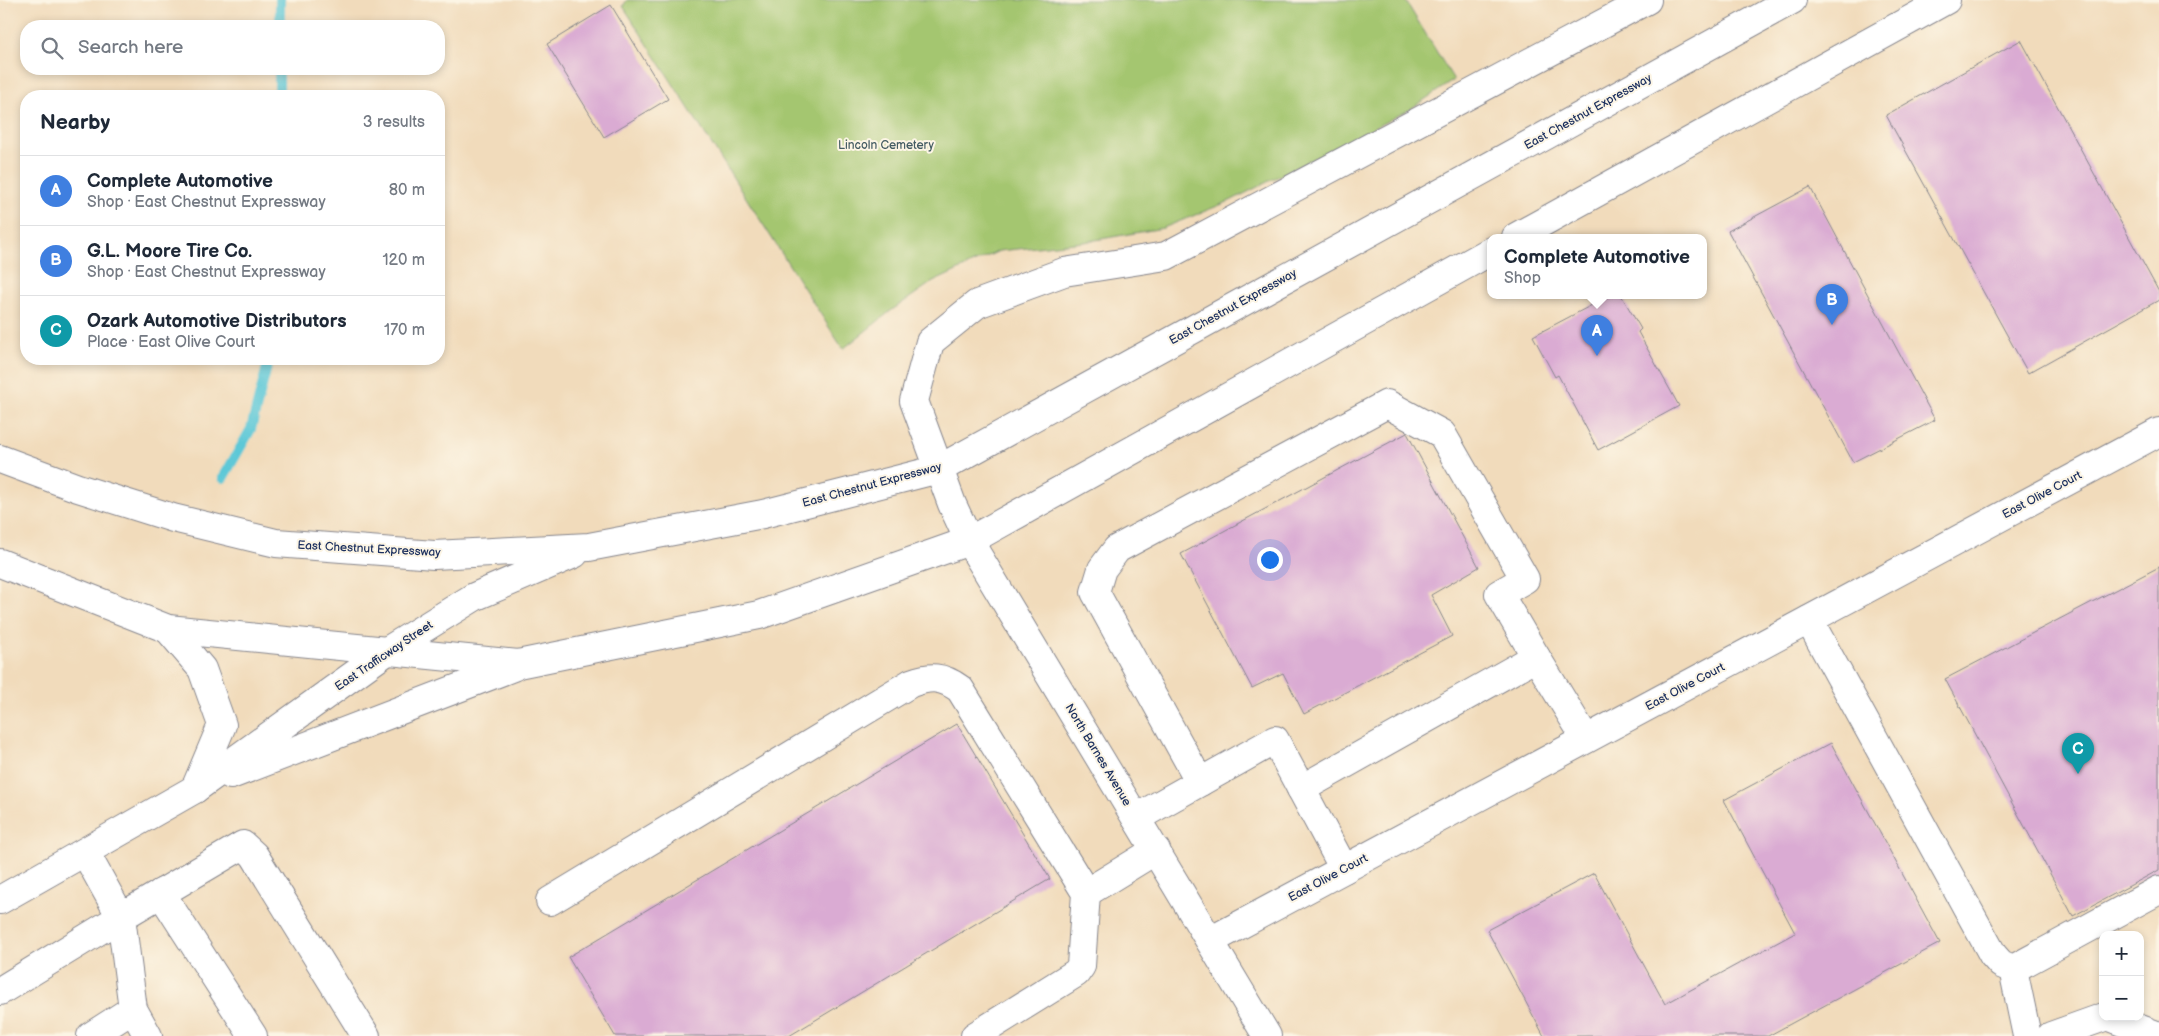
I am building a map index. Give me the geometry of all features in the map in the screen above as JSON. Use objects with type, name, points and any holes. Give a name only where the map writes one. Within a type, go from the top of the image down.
[{"type":"main road","name":"North Barnes Avenue","points":[[1267,1036],[969,541],[952,504],[914,401],[930,342],[978,304],[1064,272],[1166,256],[1647,0]]},
{"type":"main road","name":"East Chestnut Expressway","points":[[0,460],[78,488],[173,518],[276,544],[434,555],[589,547],[763,514],[939,469],[1792,0]]},
{"type":"main road","points":[[1521,234],[1946,0]]},
{"type":"main road","points":[[0,563],[168,629],[518,664],[759,615],[969,541],[1487,253]]},
{"type":"main road","points":[[1200,782],[1095,592],[1102,569],[1117,549],[1387,404],[1442,434],[1524,579],[1499,594],[1586,739]]},
{"type":"main road","name":"East Olive Court","points":[[1210,941],[2159,432]]},
{"type":"main road","name":"East Trafficway Street","points":[[0,900],[195,789],[387,651],[474,598],[589,547]]},
{"type":"main road","points":[[1810,620],[1993,955],[2001,964],[2013,969]]},
{"type":"main road","points":[[168,629],[202,669],[222,724],[195,789]]},
{"type":"main road","points":[[1301,789],[1536,657]]},
{"type":"main road","name":"East Trafficway Street","points":[[195,789],[518,664]]},
{"type":"main road","points":[[550,901],[910,684],[927,678],[948,680],[960,689],[1086,893],[1081,966],[1076,973],[975,1036]]},
{"type":"main road","points":[[1136,818],[1275,740],[1344,869]]},
{"type":"main road","points":[[0,991],[243,845],[254,855],[366,1036]]},
{"type":"main road","points":[[1086,893],[1156,850]]},
{"type":"main road","points":[[84,852],[121,917],[133,1009],[148,1036]]},
{"type":"main road","points":[[2013,969],[2159,890]]},
{"type":"main road","points":[[161,893],[253,1036]]},
{"type":"main road","points":[[2013,969],[2027,1036]]},
{"type":"main road","points":[[91,1036],[133,1009]]},
{"type":"main road","points":[[2051,1036],[2099,1019]]},
{"type":"main road","points":[[2120,1021],[2159,1036]]},
{"type":"green space","name":"Lincoln Cemetery","points":[[627,0],[1405,0],[1454,80],[1409,110],[1230,201],[1163,228],[1084,242],[999,251],[931,283],[892,310],[843,349],[623,6]]},
{"type":"building","points":[[611,5],[668,99],[604,137],[547,44]]},
{"type":"building","points":[[2021,40],[2159,292],[2159,300],[2028,373],[1886,115]]},
{"type":"building","points":[[1810,187],[1935,420],[1853,462],[1728,231]]},
{"type":"building","points":[[1603,299],[1623,299],[1641,329],[1638,332],[1679,406],[1598,450],[1558,375],[1555,377],[1533,336]]},
{"type":"building","points":[[1407,433],[1479,567],[1431,595],[1452,636],[1304,714],[1283,673],[1252,688],[1181,554]]},
{"type":"building","points":[[2159,567],[2159,870],[2073,916],[1945,679]]},
{"type":"building","points":[[957,724],[1050,879],[789,1036],[615,1036],[568,957]]},
{"type":"building","points":[[1831,743],[1940,943],[1768,1036],[1544,1036],[1487,930],[1594,873],[1665,1004],[1795,933],[1724,800]]},
{"type":"waterway","points":[[280,0],[280,20]]},
{"type":"waterway","points":[[279,75],[279,90]]},
{"type":"waterway","points":[[223,478],[251,429],[267,365]]},
{"type":"place","name":"G.L. Moore Tire Co.","points":[[1832,325]]},
{"type":"place","name":"Complete Automotive","points":[[1597,356]]},
{"type":"place","name":"Ozark Automotive Distributors","points":[[2078,774]]}]
